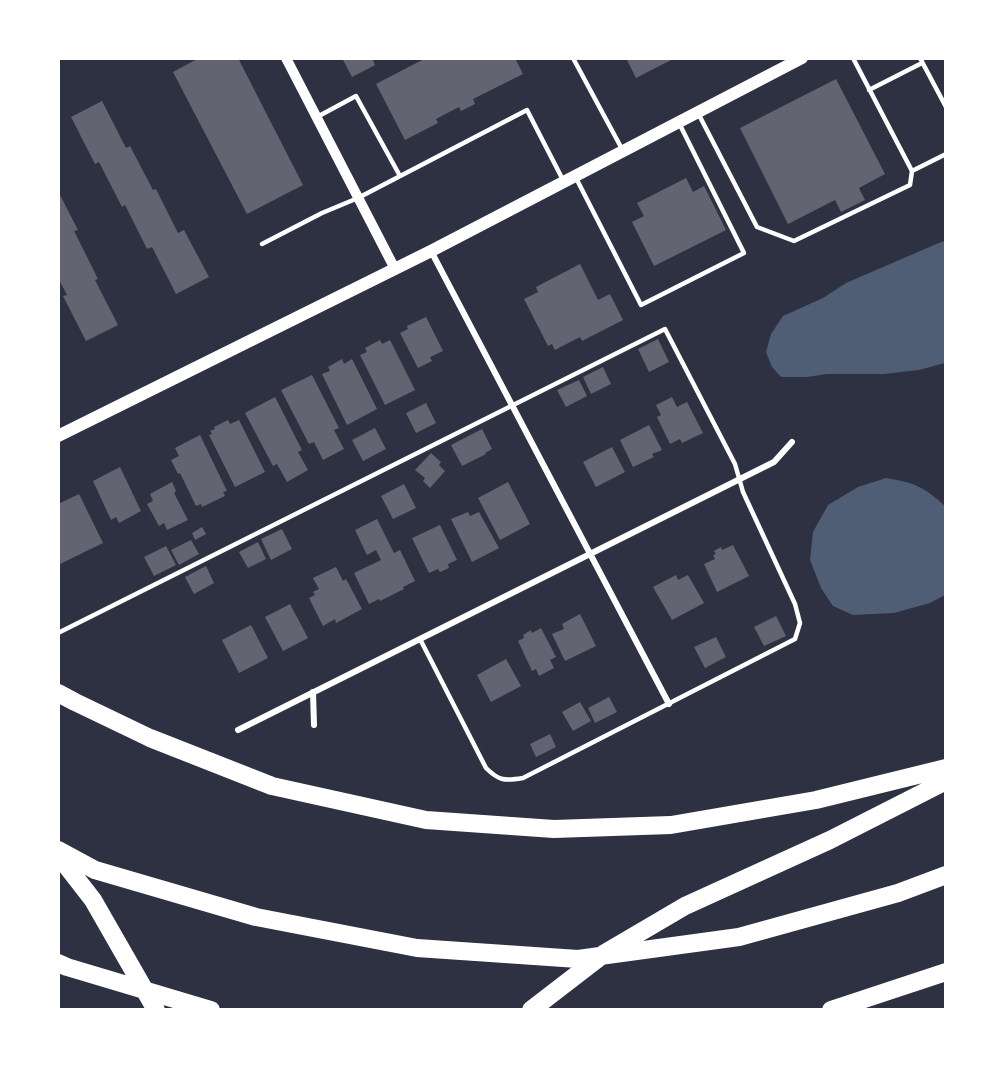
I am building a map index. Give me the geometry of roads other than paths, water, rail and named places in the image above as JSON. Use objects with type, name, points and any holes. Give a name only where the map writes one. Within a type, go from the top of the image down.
[{"type":"highway","points":[[58,693],[150,738],[272,786],[426,820],[554,829],[671,825],[816,800],[945,768]]},
{"type":"highway","points":[[531,1010],[604,953],[685,906],[830,840],[945,781]]},
{"type":"highway","points":[[58,850],[95,870],[256,917],[417,948],[578,959],[739,937],[898,893],[945,875]]},
{"type":"highway","points":[[58,855],[93,900],[156,1010]]},
{"type":"highway","points":[[58,963],[211,1010]]},
{"type":"highway","points":[[831,1010],[945,972]]},
{"type":"main road","points":[[58,436],[431,251],[802,58]]},
{"type":"street","points":[[286,58],[395,269]]},
{"type":"street","points":[[431,251],[669,704]]},
{"type":"street","points":[[238,730],[774,462],[792,442]]},
{"type":"street","points":[[313,692],[314,725]]},
{"type":"lane","points":[[573,58],[623,152]]},
{"type":"lane","points":[[698,113],[757,227],[794,241],[910,185],[912,171],[853,58]]},
{"type":"lane","points":[[869,90],[921,61],[945,107]]},
{"type":"lane","points":[[316,117],[356,96],[400,176]]},
{"type":"lane","points":[[262,244],[322,213],[358,198],[527,110],[570,179],[641,305],[744,253],[679,123]]},
{"type":"lane","points":[[912,171],[945,154]]},
{"type":"lane","points":[[58,633],[665,329],[735,464],[746,500],[795,604],[800,623],[795,639],[523,778],[509,780],[496,777],[486,768],[420,639]]},
{"type":"water","points":[[945,241],[945,363],[919,370],[884,374],[827,374],[807,377],[781,377],[772,367],[766,352],[771,334],[783,316],[823,298],[846,283]]},
{"type":"water","points":[[886,478],[918,486],[945,506],[945,595],[930,603],[894,613],[853,615],[833,606],[821,588],[810,560],[813,532],[828,505],[858,487]]}]
